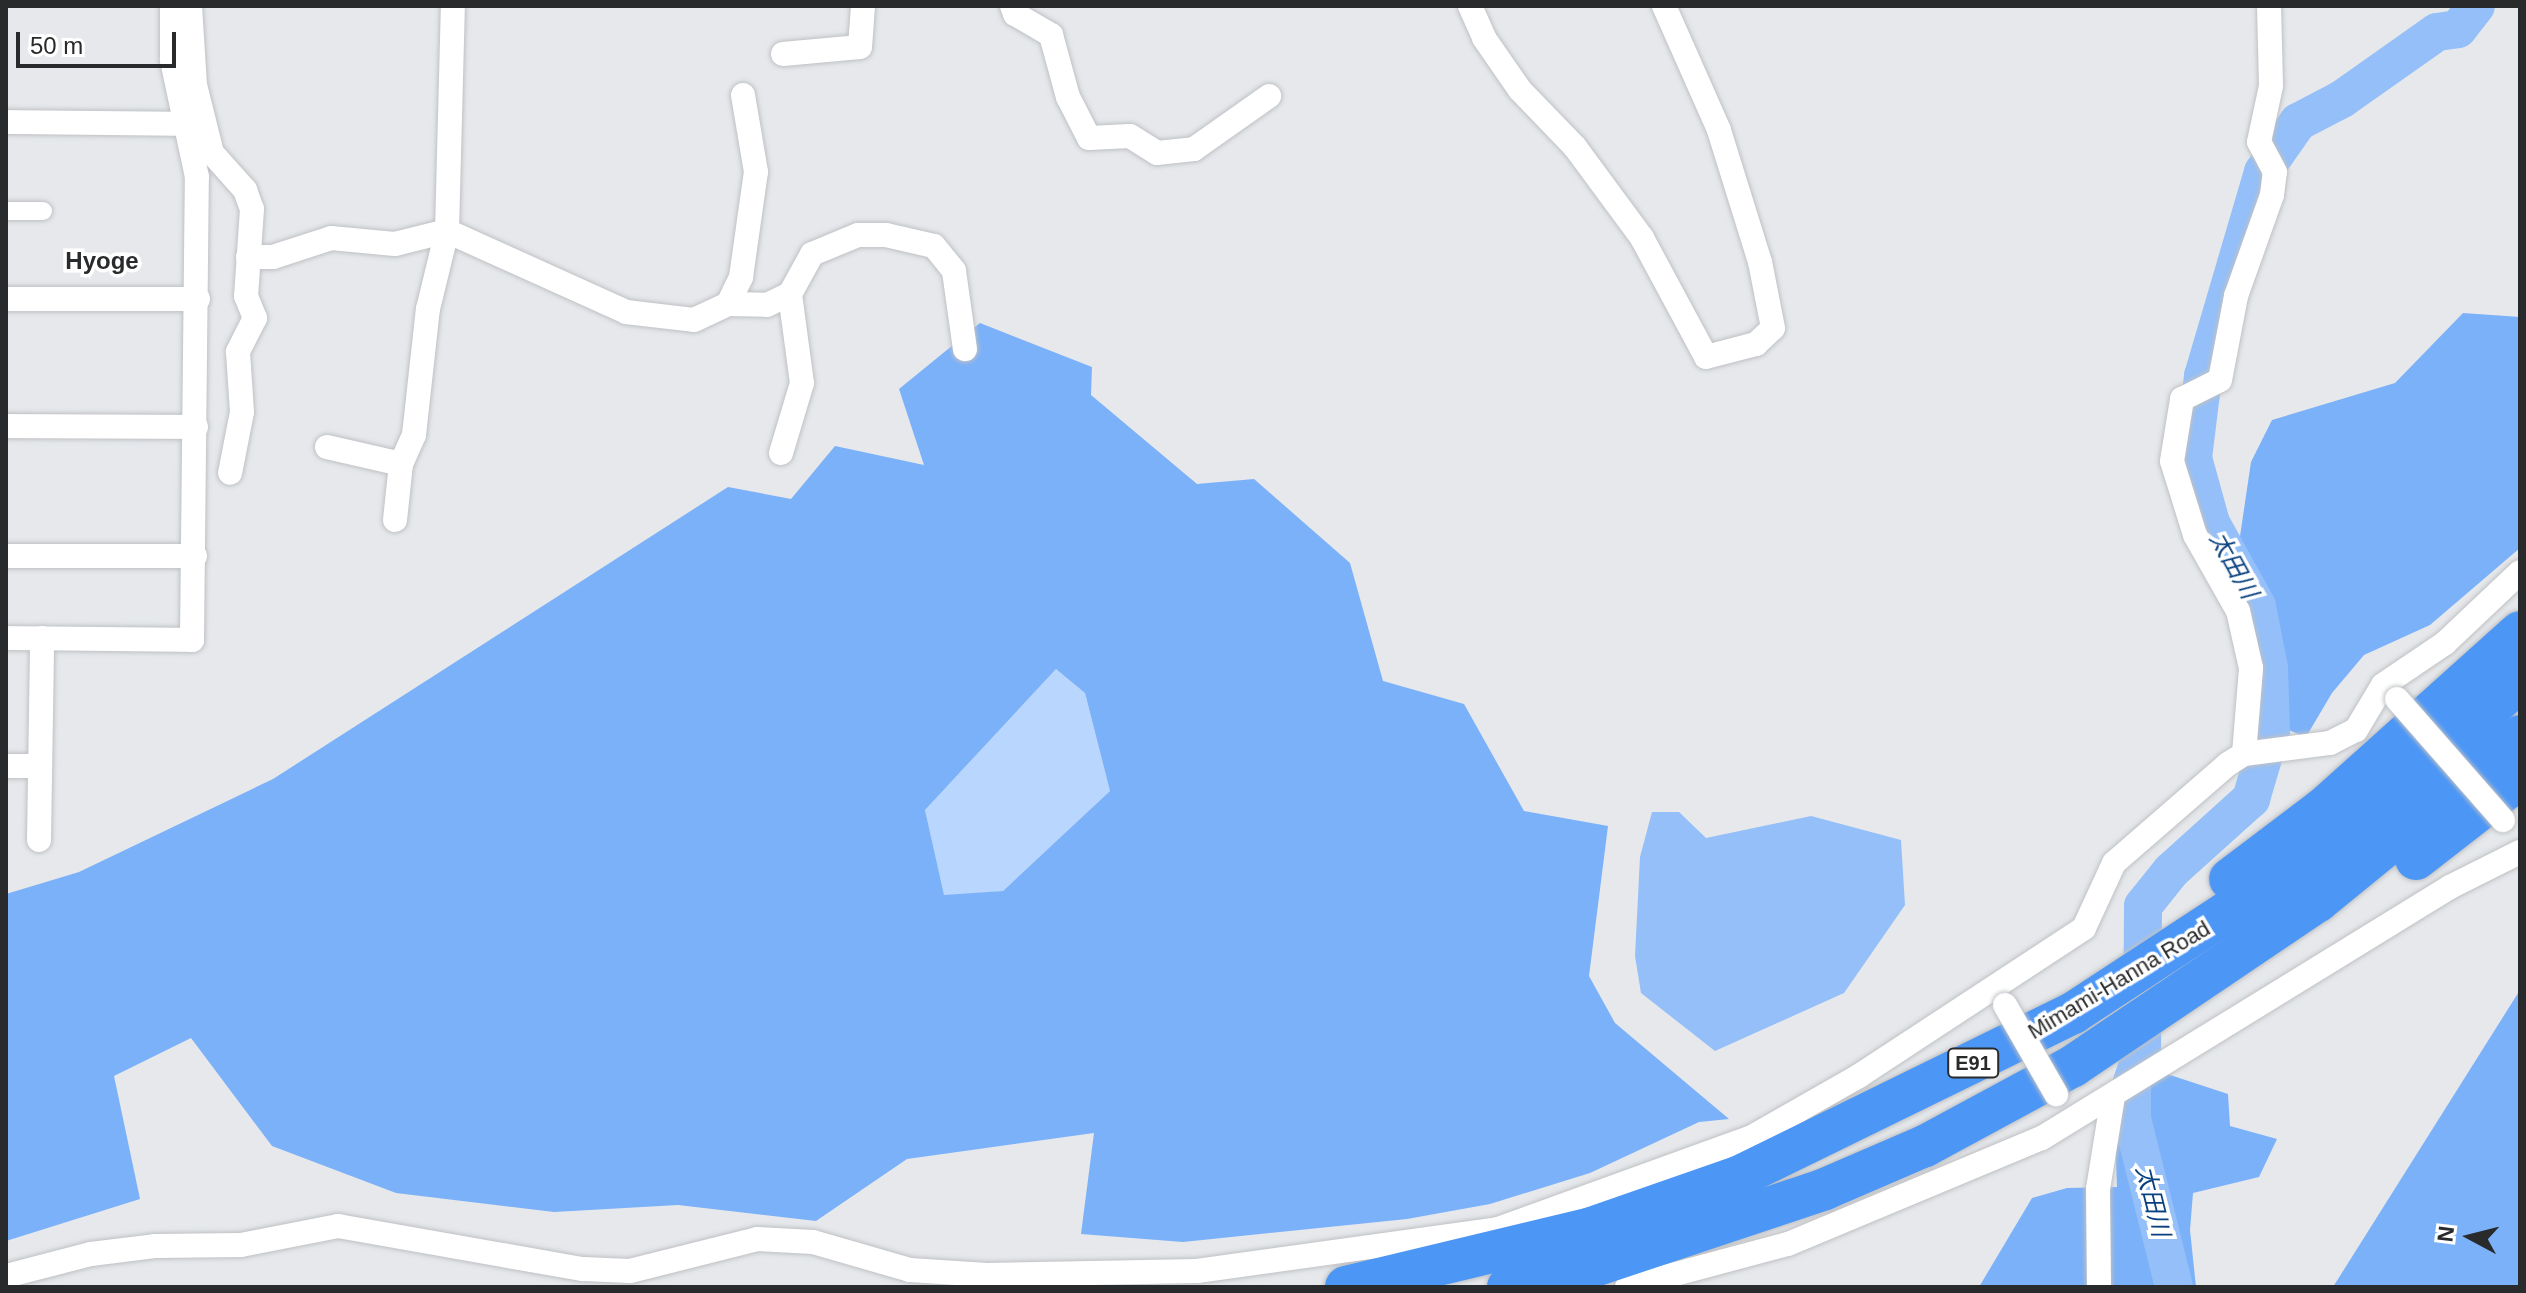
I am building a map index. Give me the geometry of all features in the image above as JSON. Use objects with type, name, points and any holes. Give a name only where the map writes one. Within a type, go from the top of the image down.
[{"type":"highway","points":[[1965,1067],[2275,847],[2520,632]]},
{"type":"highway","name":"Mimami-Hanna Road","points":[[1346,1287],[1591,1228],[1740,1176],[2073,1013],[2321,851],[2407,783],[2520,681]]},
{"type":"highway","name":"Mimami-Hanna Road","points":[[1508,1287],[1567,1275],[1825,1189],[2065,1080],[2318,901],[2520,736]]},
{"type":"highway","points":[[2065,1080],[2204,1003],[2445,838],[2520,778]]},
{"type":"street","points":[[6,638],[192,640],[197,177],[172,60],[172,6]]},
{"type":"street","points":[[190,6],[195,85],[212,153],[245,190],[252,209],[246,296],[255,318],[238,352],[242,412],[230,473]]},
{"type":"street","points":[[395,520],[401,464],[414,435],[428,309],[447,231],[453,6]]},
{"type":"street","points":[[783,54],[860,47],[863,6]]},
{"type":"street","points":[[1012,6],[1051,35],[1068,97],[1089,138],[1130,136],[1157,153],[1194,149],[1269,96]]},
{"type":"street","points":[[1470,6],[1484,38],[1520,90],[1575,147],[1642,238],[1706,357],[1756,344],[1773,328],[1760,262],[1719,130],[1664,6]]},
{"type":"street","points":[[2244,754],[2251,668],[2238,611],[2195,535],[2172,461],[2182,399],[2220,380],[2236,296],[2272,195],[2275,172],[2259,142],[2271,86],[2269,6]]},
{"type":"street","points":[[728,304],[741,277],[753,217],[756,172],[743,95]]},
{"type":"street","points":[[6,122],[187,124]]},
{"type":"street","points":[[6,211],[43,211]]},
{"type":"street","points":[[248,257],[273,257],[331,238],[395,244],[447,231],[626,312],[694,320],[728,304],[767,305],[790,294],[812,254],[858,235],[886,235],[934,246],[954,271],[965,349]]},
{"type":"street","points":[[781,453],[802,383],[790,294]]},
{"type":"street","points":[[6,299],[198,299]]},
{"type":"street","points":[[6,426],[196,427]]},
{"type":"street","points":[[327,447],[401,464]]},
{"type":"street","points":[[6,556],[195,556]]},
{"type":"street","points":[[6,1276],[91,1254],[155,1246],[241,1245],[338,1226],[583,1269],[630,1271],[757,1239],[813,1242],[910,1270],[987,1275],[1197,1271],[1498,1229],[1752,1137],[1859,1076],[1994,983],[2084,928],[2114,863],[2244,754],[2330,743],[2356,730],[2390,692],[2520,572]]},
{"type":"street","points":[[39,840],[42,638]]},
{"type":"street","points":[[2390,692],[2520,840]]},
{"type":"street","points":[[6,766],[39,766]]},
{"type":"street","points":[[1627,1287],[1788,1244],[2042,1138],[2450,887],[2520,852]]},
{"type":"street","points":[[1994,983],[2005,1005],[2065,1080],[2069,1119]]},
{"type":"street","points":[[2099,1287],[2098,1189],[2113,1096]]},
{"type":"shaded area","points":[[2463,313],[2520,317],[2520,548],[2430,625],[2364,655],[2332,693],[2306,737],[2286,729],[2286,683],[2239,543],[2251,462],[2272,420],[2395,383]]},
{"type":"shaded area","points":[[980,323],[1092,367],[1091,395],[1197,484],[1254,479],[1350,563],[1383,681],[1464,704],[1524,811],[1608,826],[1589,976],[1615,1023],[1729,1119],[1699,1122],[1590,1173],[1490,1204],[1407,1219],[1183,1242],[1081,1234],[1094,1133],[907,1159],[816,1221],[678,1205],[554,1212],[396,1193],[272,1146],[191,1038],[114,1076],[140,1199],[6,1241],[6,894],[79,872],[273,779],[728,487],[791,499],[835,446],[924,465],[899,389]],"holes":[[[1056,669],[1085,693],[1110,791],[1003,891],[944,895],[925,810]]]},
{"type":"shaded area","points":[[1056,669],[1085,693],[1110,791],[1003,891],[944,896],[925,810]]},
{"type":"shaded area","points":[[1652,812],[1679,812],[1706,838],[1811,816],[1901,840],[1905,905],[1844,993],[1715,1051],[1641,993],[1635,956],[1640,857]]},
{"type":"shaded area","points":[[2520,990],[2520,1287],[2333,1287]]},
{"type":"shaded area","points":[[2167,1074],[2228,1094],[2230,1126],[2277,1139],[2259,1177],[2193,1193],[2190,1230],[2196,1287],[1979,1287],[2032,1198],[2067,1188],[2117,1187],[2114,1110]]},
{"type":"waterway","name":"太田川","points":[[2174,1287],[2132,1118],[2132,1082],[2142,1051],[2143,906],[2171,871],[2251,799],[2271,731],[2269,668],[2257,606],[2211,523],[2193,458],[2203,376],[2263,172],[2298,122],[2342,99],[2437,32],[2458,29],[2476,6]]},
{"type":"district","name":"Hyoge","points":[[102,261]]}]
